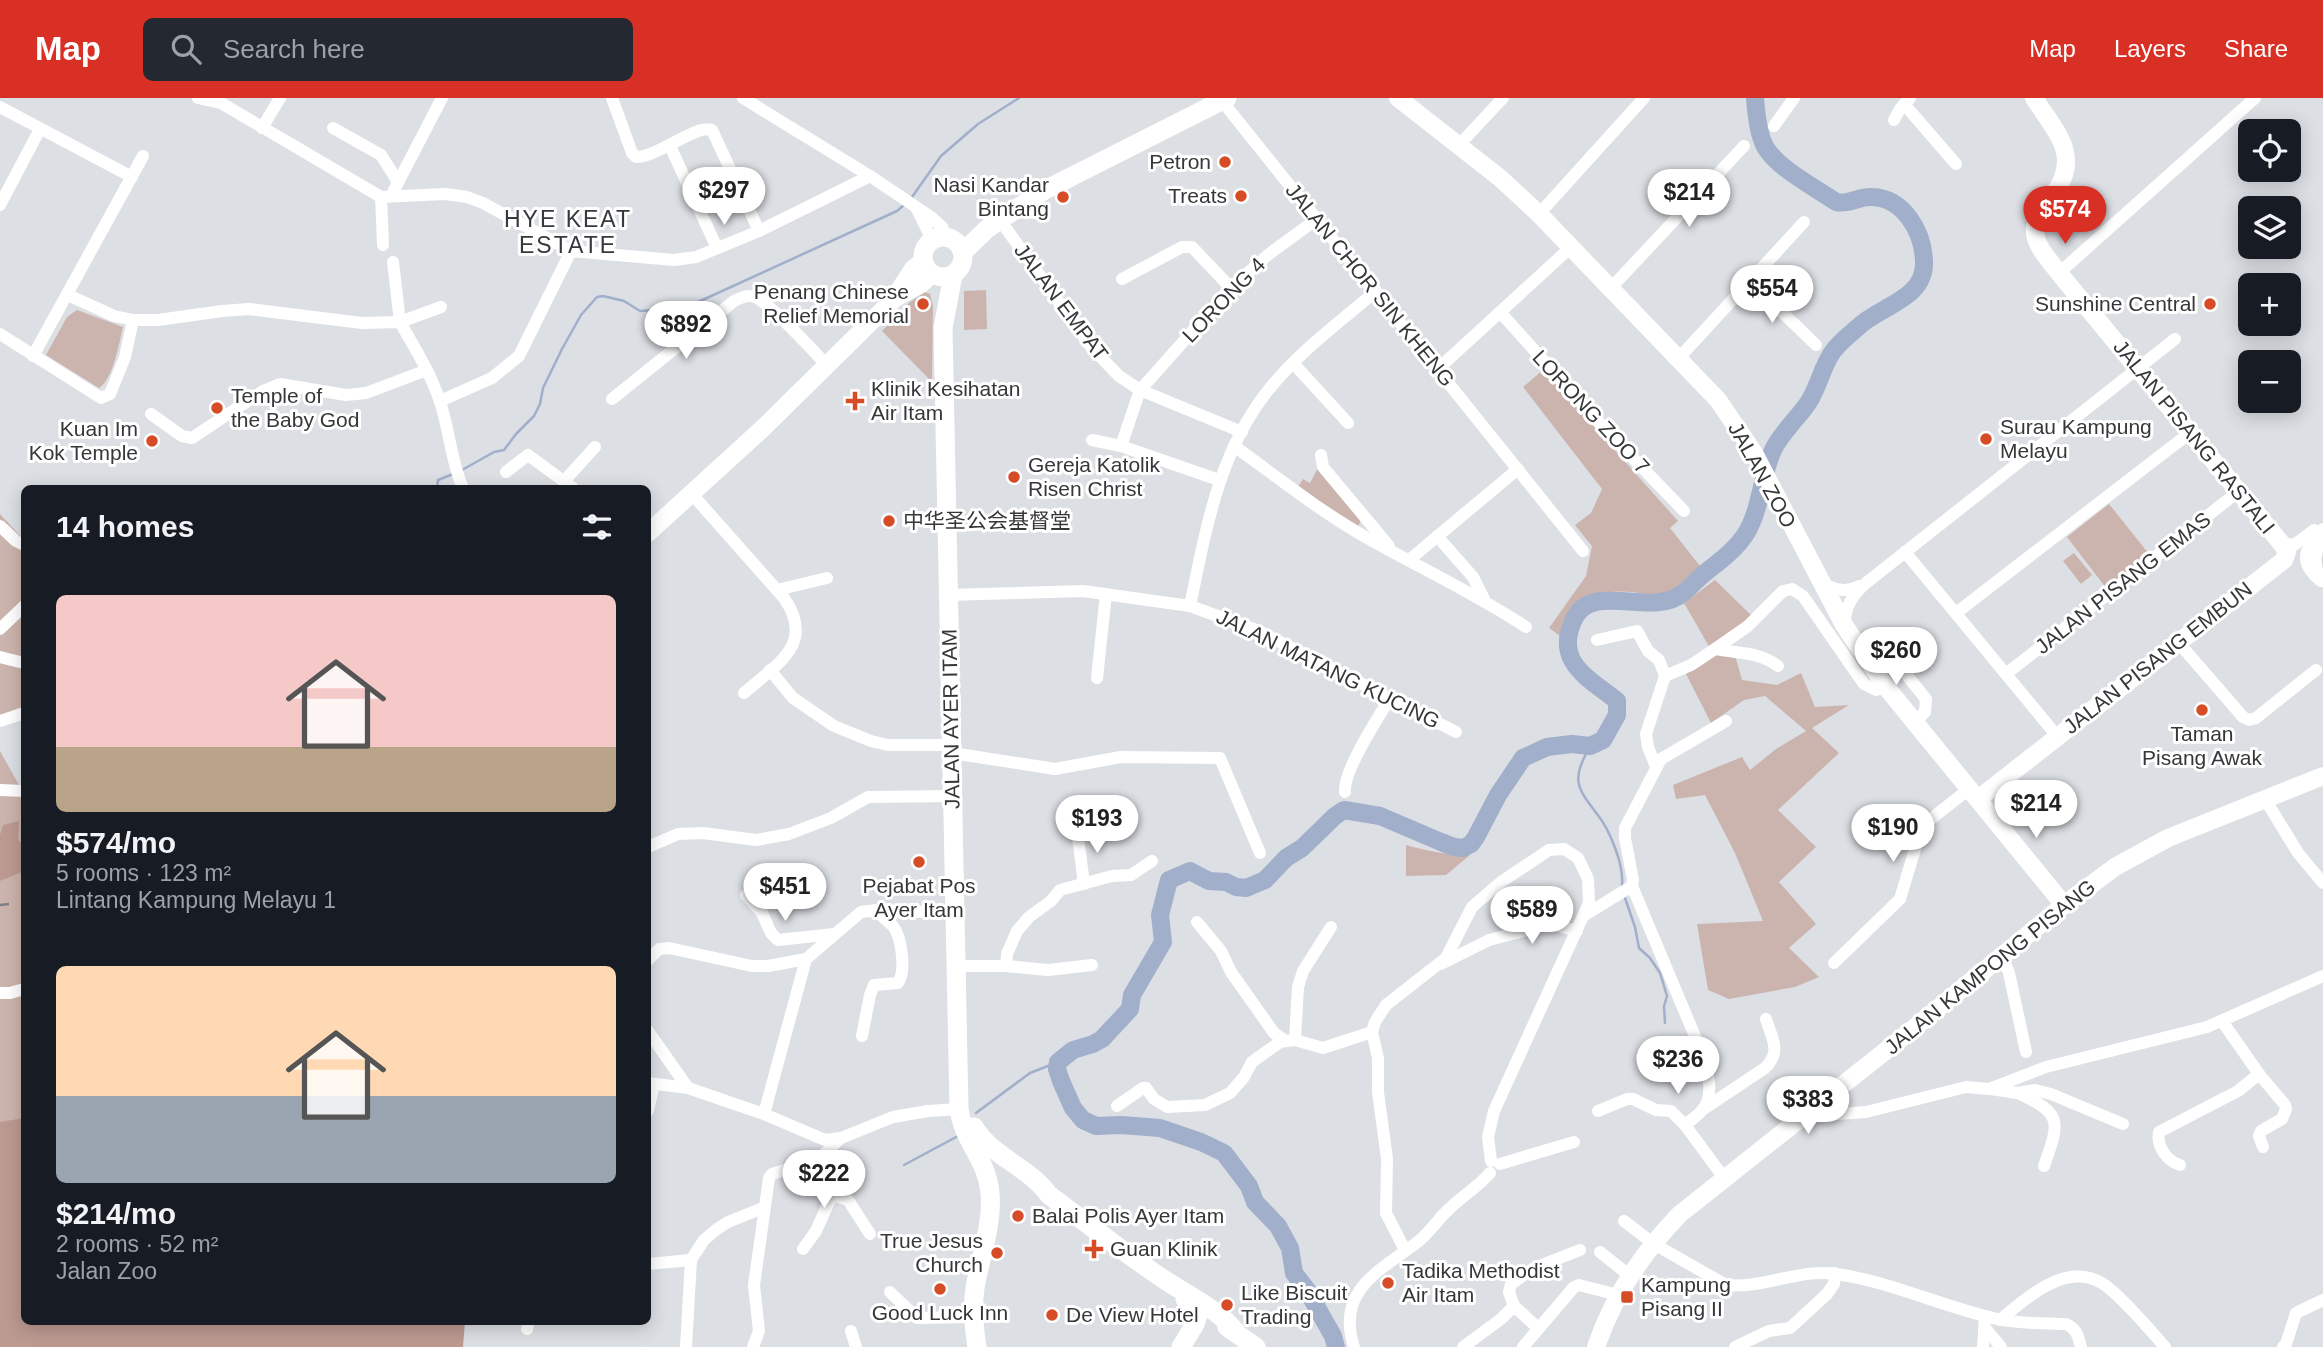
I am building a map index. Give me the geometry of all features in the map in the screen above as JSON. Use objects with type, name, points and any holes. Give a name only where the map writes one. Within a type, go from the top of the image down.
[{"type":"main road","name":"JALAN ZOO","points":[[1398,98],[1500,178],[1539,214],[1718,400],[1754,453],[1844,625],[1886,687],[2064,905]]},
{"type":"main road","name":"JALAN PISANG RASTALI","points":[[2034,98],[2067,155],[2064,174],[2034,229],[2038,243],[2059,273],[2281,542]]},
{"type":"main road","points":[[936,272],[925,249],[949,243],[994,224],[1072,175],[1224,100]]},
{"type":"main road","points":[[651,530],[761,430],[893,300],[922,284],[936,272],[963,263],[949,243]]},
{"type":"main road","name":"JALAN AYER ITAM","points":[[936,272],[943,328],[959,1109],[965,1133],[983,1162],[990,1193]]},
{"type":"main road","name":"JALAN PISANG EMBUN","points":[[1973,794],[2057,736],[2284,560],[2287,552],[2281,542]]},
{"type":"main road","name":"JALAN KAMPONG PISANG","points":[[1596,1347],[1618,1295],[1630,1276],[1680,1214],[2064,905],[2115,867],[2168,838],[2323,776]]},
{"type":"main road","points":[[2026,936],[2043,932],[2087,896],[2098,880]]},
{"type":"main road","points":[[959,1109],[983,1141],[1043,1186],[1049,1195]]},
{"type":"main road","points":[[976,1347],[974,1292],[990,1209],[990,1193],[998,1180],[1005,1175],[1013,1175],[1039,1192],[1049,1195],[1164,1280],[1199,1312],[1183,1345]]},
{"type":"main road","points":[[1164,1280],[1198,1300],[1229,1323],[1236,1332]]},
{"type":"main road","points":[[1183,1345],[1202,1326],[1214,1323],[1236,1332],[1256,1347]]},
{"type":"street","points":[[198,98],[220,103],[386,196],[445,194],[467,197],[494,208],[571,251],[674,260],[696,257],[759,232],[870,176]]},
{"type":"street","points":[[262,128],[280,98]]},
{"type":"street","points":[[383,245],[386,196],[398,182],[442,98]]},
{"type":"street","points":[[612,98],[634,155],[642,157],[704,129],[712,130],[759,232]]},
{"type":"street","points":[[743,98],[895,193],[917,209],[949,243]]},
{"type":"street","points":[[1459,145],[1503,98]]},
{"type":"street","points":[[1539,214],[1644,98]]},
{"type":"street","points":[[1774,126],[1794,98]]},
{"type":"street","points":[[2059,273],[2255,98]]},
{"type":"street","name":"JALAN CHOR SIN KHENG","points":[[1224,100],[1583,551]]},
{"type":"street","points":[[1894,120],[1907,101],[1956,164]]},
{"type":"street","points":[[0,107],[132,177]]},
{"type":"street","points":[[333,128],[381,155],[398,182]]},
{"type":"street","points":[[0,205],[40,129]]},
{"type":"street","points":[[670,146],[717,248]]},
{"type":"street","points":[[1611,289],[1744,146]]},
{"type":"street","points":[[33,356],[143,156]]},
{"type":"street","name":"LORONG 4","points":[[1140,390],[1231,288],[1269,254],[1317,219]]},
{"type":"street","points":[[1678,359],[1804,222]]},
{"type":"street","name":"JALAN EMPAT","points":[[994,224],[1091,347],[1119,376],[1140,390],[1241,432]]},
{"type":"street","points":[[1122,279],[1182,247],[1192,247],[1231,288]]},
{"type":"street","points":[[1438,368],[1571,247]]},
{"type":"street","points":[[440,401],[492,378],[519,356],[571,251]]},
{"type":"street","points":[[393,262],[400,322],[427,370],[440,401],[454,467],[462,485]]},
{"type":"street","points":[[1750,281],[1816,345]]},
{"type":"street","points":[[1190,606],[1219,480],[1241,432],[1270,387],[1293,363],[1376,291]]},
{"type":"street","points":[[68,295],[114,316],[133,320],[169,319],[222,310],[249,309],[362,323],[400,322],[441,307]]},
{"type":"street","points":[[612,399],[734,301],[746,296],[755,296],[767,306],[827,365]]},
{"type":"street","name":"LORONG ZOO 7","points":[[1500,312],[1607,431],[1684,511]]},
{"type":"street","points":[[0,334],[101,398],[110,394],[115,382],[125,357],[133,320]]},
{"type":"street","points":[[1844,625],[1846,611],[1853,595],[1866,583],[2175,339]]},
{"type":"street","points":[[1293,363],[1348,423]]},
{"type":"street","points":[[151,414],[182,436],[192,438],[263,391],[280,384],[346,395],[366,393],[427,370]]},
{"type":"street","points":[[1121,446],[1140,390]]},
{"type":"street","points":[[1956,613],[2191,432]]},
{"type":"street","points":[[1091,440],[1121,446],[1219,480]]},
{"type":"street","points":[[1234,446],[1322,510],[1394,552],[1484,599],[1526,627]]},
{"type":"street","points":[[506,472],[528,455],[569,484],[595,447]]},
{"type":"street","points":[[1321,454],[1323,467],[1394,552]]},
{"type":"street","points":[[1409,560],[1518,469]]},
{"type":"street","name":"JALAN PISANG EMAS","points":[[2006,674],[2239,491]]},
{"type":"street","points":[[691,494],[777,590],[794,613],[796,641],[787,654],[744,693]]},
{"type":"street","points":[[2281,542],[2294,545],[2323,523]]},
{"type":"street","points":[[0,526],[21,544]]},
{"type":"street","points":[[2322,582],[2312,574],[2309,544],[2323,528]]},
{"type":"street","points":[[1437,536],[1473,577],[1484,599]]},
{"type":"street","points":[[2311,554],[2323,540]]},
{"type":"street","points":[[1905,552],[2057,736]]},
{"type":"street","points":[[777,590],[827,578]]},
{"type":"street","points":[[1822,583],[1836,590],[1849,591],[1866,583]]},
{"type":"street","points":[[1665,676],[1715,649],[1748,626],[1783,591],[1793,589],[1803,596],[1864,684],[1876,690],[1886,687]]},
{"type":"street","name":"JALAN MATANG KUCING","points":[[948,595],[1083,591],[1190,606],[1259,631],[1456,732]]},
{"type":"street","points":[[1097,678],[1106,594]]},
{"type":"street","points":[[0,629],[21,609]]},
{"type":"street","points":[[1597,640],[1637,631],[1642,635],[1648,651],[1660,660],[1665,676],[1646,734],[1656,766]]},
{"type":"street","points":[[2178,642],[2243,717],[2249,720],[2256,718],[2316,670]]},
{"type":"street","points":[[1715,649],[1755,654],[1778,666]]},
{"type":"street","points":[[1888,652],[1926,699],[1925,712],[1914,723]]},
{"type":"street","points":[[0,657],[21,662]]},
{"type":"street","points":[[771,670],[793,698],[834,726],[888,745],[951,749],[1055,769],[1121,757],[1220,758],[1260,853]]},
{"type":"street","points":[[1345,792],[1344,785],[1356,759],[1390,698]]},
{"type":"street","points":[[0,721],[21,714]]},
{"type":"street","points":[[1585,915],[1626,891],[1633,880],[1625,828],[1656,766],[1667,754],[1726,720]]},
{"type":"street","points":[[1834,963],[1900,899],[1922,826],[1973,794]]},
{"type":"street","points":[[651,846],[678,834],[703,833],[756,840],[789,834],[831,818],[868,797],[953,796]]},
{"type":"street","points":[[2265,799],[2298,853],[2323,883]]},
{"type":"street","points":[[1077,830],[1084,884]]},
{"type":"street","points":[[1405,1250],[1386,1213],[1387,1159],[1378,1092],[1378,1058],[1372,1032],[1375,1022],[1386,1005],[1446,958],[1472,907],[1501,883],[1555,848],[1570,851],[1584,866],[1589,903],[1494,1111],[1488,1137],[1493,1166]]},
{"type":"street","points":[[1006,966],[1009,947],[1017,931],[1060,890],[1112,876],[1132,875],[1152,861]]},
{"type":"street","points":[[1626,891],[1702,1053],[1709,1087],[1704,1108]]},
{"type":"street","points":[[746,895],[762,913],[771,933],[778,940],[834,934]]},
{"type":"street","points":[[862,1036],[874,985],[898,983],[901,976],[901,946],[892,925],[876,910]]},
{"type":"street","points":[[764,1114],[806,959],[861,912],[876,910],[955,913]]},
{"type":"street","points":[[1197,922],[1222,951],[1231,972],[1274,1033],[1289,1040],[1322,1048],[1372,1032]]},
{"type":"street","points":[[1437,966],[1489,940],[1546,925],[1577,931]]},
{"type":"street","points":[[1117,1105],[1143,1088],[1146,1088],[1158,1103],[1167,1107],[1205,1105],[1230,1093],[1244,1077],[1252,1062],[1289,1040],[1303,971],[1331,927]]},
{"type":"street","points":[[651,957],[659,949],[669,948],[752,966],[806,959]]},
{"type":"street","points":[[2002,956],[2009,973],[2026,1052]]},
{"type":"street","points":[[956,966],[1006,966],[1048,970],[1092,964]]},
{"type":"street","points":[[1989,1089],[2046,1067],[2222,1021],[2323,976]]},
{"type":"street","points":[[0,993],[21,990]]},
{"type":"street","points":[[1685,1125],[1704,1108],[1772,1061],[1776,1050],[1766,1018]]},
{"type":"street","points":[[2222,1021],[2286,1109],[2282,1119],[2261,1131],[2259,1136],[2263,1147]]},
{"type":"street","points":[[651,1035],[688,1088]]},
{"type":"street","points":[[2180,1166],[2167,1158],[2158,1140],[2159,1132],[2238,1091],[2259,1074]]},
{"type":"street","points":[[651,1083],[688,1088],[764,1114],[820,1139],[841,1138],[894,1117],[959,1109]]},
{"type":"street","points":[[1814,1107],[1825,1115],[1866,1112],[1966,1087],[2017,1093],[2045,1106],[2053,1117],[2052,1142],[2044,1166]]},
{"type":"street","points":[[2017,1093],[2035,1090],[2052,1094],[2123,1124]]},
{"type":"street","points":[[1598,1111],[1617,1101],[1633,1099],[1656,1110],[1671,1111],[1685,1125],[1724,1178]]},
{"type":"street","points":[[753,1347],[759,1331],[754,1285],[767,1182],[772,1174],[812,1162],[826,1154],[841,1138]]},
{"type":"street","points":[[1354,1347],[1351,1308],[1356,1294],[1376,1270],[1432,1230],[1450,1208],[1493,1166],[1574,1142]]},
{"type":"street","points":[[812,1162],[832,1195]]},
{"type":"street","points":[[832,1195],[848,1200],[870,1234]]},
{"type":"street","points":[[803,1249],[816,1231],[832,1195]]},
{"type":"street","points":[[686,1347],[691,1260],[704,1240],[717,1229],[763,1208]]},
{"type":"street","points":[[1624,1221],[1654,1244],[1726,1285],[1739,1287],[1791,1276],[1835,1273],[1890,1286],[1985,1323],[2000,1320],[2066,1324],[2073,1327],[2077,1333],[2081,1347]]},
{"type":"street","points":[[1538,1328],[1514,1306],[1509,1292],[1511,1284],[1534,1268],[1580,1250]]},
{"type":"street","points":[[1601,1252],[1630,1276]]},
{"type":"street","points":[[651,1264],[691,1260]]},
{"type":"street","points":[[1735,1347],[1769,1331],[1790,1328],[1827,1294],[1834,1284],[1835,1273]]},
{"type":"street","points":[[2000,1320],[2028,1296],[2065,1278],[2085,1277],[2101,1282],[2165,1347]]},
{"type":"street","points":[[1523,1347],[1574,1287],[1579,1285],[1618,1295]]},
{"type":"street","points":[[890,1292],[917,1318],[974,1317]]},
{"type":"street","points":[[2283,1347],[2296,1313],[2323,1300]]},
{"type":"street","points":[[1462,1347],[1502,1319],[1514,1306]]},
{"type":"street","points":[[1983,1347],[1985,1323]]},
{"type":"street","points":[[1985,1323],[2001,1347]]},
{"type":"street","points":[[851,1331],[856,1347]]},
{"type":"shaded area","points":[[986,290],[987,329],[964,330],[964,291]]},
{"type":"shaded area","points":[[925,292],[930,294],[933,306],[932,382],[882,331],[910,302]]},
{"type":"shaded area","points":[[77,310],[123,327],[112,369],[99,388],[46,355],[67,317]]},
{"type":"shaded area","points":[[1543,370],[1678,521],[1670,528],[1700,566],[1665,598],[1610,592],[1589,598],[1573,611],[1563,638],[1549,628],[1586,576],[1592,546],[1575,525],[1591,513],[1602,489],[1523,387]]},
{"type":"shaded area","points":[[1319,466],[1360,519],[1357,527],[1298,487],[1303,479],[1310,483]]},
{"type":"shaded area","points":[[2109,504],[2149,554],[2106,588],[2067,537]]},
{"type":"shaded area","points":[[0,514],[21,537],[21,712],[0,718]]},
{"type":"shaded area","points":[[2074,553],[2092,575],[2081,584],[2063,561]]},
{"type":"shaded area","points":[[1715,580],[1753,617],[1726,638],[1742,680],[1777,685],[1801,673],[1815,707],[1849,705],[1812,728],[1839,753],[1778,810],[1816,847],[1779,882],[1816,924],[1789,948],[1819,977],[1795,987],[1729,999],[1708,990],[1697,924],[1763,921],[1735,853],[1705,795],[1676,799],[1673,785],[1742,757],[1750,770],[1776,749],[1806,731],[1765,696],[1744,700],[1711,723],[1686,674],[1714,655],[1684,603]]},
{"type":"shaded area","points":[[0,751],[21,785],[21,1324],[0,1347]]},
{"type":"shaded area","points":[[19,821],[21,872],[0,881],[0,835],[3,825]]},
{"type":"shaded area","points":[[1406,845],[1470,855],[1446,875],[1406,876]]},
{"type":"shaded area","points":[[21,1118],[21,1325],[465,1325],[463,1347],[0,1347],[0,1122]]},
{"type":"waterway","points":[[912,197],[941,156],[978,124],[1019,98]]},
{"type":"waterway","points":[[1336,1347],[1333,1336],[1307,1290],[1294,1273],[1290,1248],[1278,1226],[1255,1202],[1249,1186],[1224,1153],[1160,1128],[1096,1126],[1083,1120],[1073,1108],[1061,1081],[1058,1062],[1073,1050],[1102,1039],[1130,1009],[1132,995],[1163,942],[1160,915],[1169,880],[1190,871],[1209,881],[1226,882],[1246,888],[1265,880],[1286,858],[1302,848],[1344,810],[1380,816],[1441,842],[1463,848],[1471,844],[1476,837],[1498,795],[1523,758],[1547,747],[1572,744],[1590,746],[1603,740],[1617,715],[1617,701],[1585,676],[1571,657],[1569,633],[1575,617],[1584,607],[1596,602],[1671,600],[1683,593],[1732,550],[1750,526],[1773,450],[1812,397],[1823,369],[1836,347],[1866,320],[1909,294],[1923,274],[1923,250],[1910,218],[1893,203],[1883,199],[1872,197],[1836,202],[1784,167],[1763,142],[1755,98]]},
{"type":"waterway","points":[[462,470],[494,452],[504,450],[534,416],[543,388],[562,349],[581,315],[597,297],[624,301],[640,311],[685,308],[897,211],[905,204]]},
{"type":"waterway","points":[[437,485],[438,480],[453,474]]},
{"type":"waterway","points":[[1590,746],[1580,767],[1578,782],[1611,838],[1621,868],[1622,885]]},
{"type":"waterway","points":[[1624,895],[1639,948],[1660,973],[1667,996],[1664,1006],[1665,1023]]},
{"type":"waterway","points":[[976,1113],[1030,1073],[1058,1062]]},
{"type":"waterway","points":[[904,1165],[958,1136]]},
{"type":"railway","points":[[0,905],[9,904]]},
{"type":"place","name":"Petron","points":[[1225,162]]},
{"type":"place","name":"Treats","points":[[1241,196]]},
{"type":"place","name":"Nasi Kandar Bintang","points":[[1063,197]]},
{"type":"place","name":"Penang Chinese Relief Memorial","points":[[923,304]]},
{"type":"place","name":"Sunshine Central","points":[[2210,304]]},
{"type":"place","name":"Klinik Kesihatan Air Itam","points":[[855,401]]},
{"type":"place","name":"Temple of the Baby God","points":[[217,408]]},
{"type":"place","name":"Surau Kampung Melayu","points":[[1986,439]]},
{"type":"place","name":"Kuan Im Kok Temple","points":[[152,441]]},
{"type":"place","name":"Gereja Katolik Risen Christ","points":[[1014,477]]},
{"type":"place","name":"中华圣公会基督堂","points":[[889,521]]},
{"type":"place","name":"Taman Pisang Awak","points":[[2202,710]]},
{"type":"place","name":"Pejabat Pos Ayer Itam","points":[[919,862]]},
{"type":"place","name":"Balai Polis Ayer Itam","points":[[1018,1216]]},
{"type":"place","name":"Guan Klinik","points":[[1094,1249]]},
{"type":"place","name":"True Jesus Church","points":[[997,1253]]},
{"type":"place","name":"Tadika Methodist Air Itam","points":[[1388,1283]]},
{"type":"place","name":"Good Luck Inn","points":[[940,1289]]},
{"type":"place","name":"Kampung Pisang II","points":[[1627,1297]]},
{"type":"place","name":"Like Biscuit Trading","points":[[1227,1305]]},
{"type":"place","name":"De View Hotel","points":[[1052,1315]]},
{"type":"district","name":"HYE KEAT ESTATE","points":[[568,232]]}]
